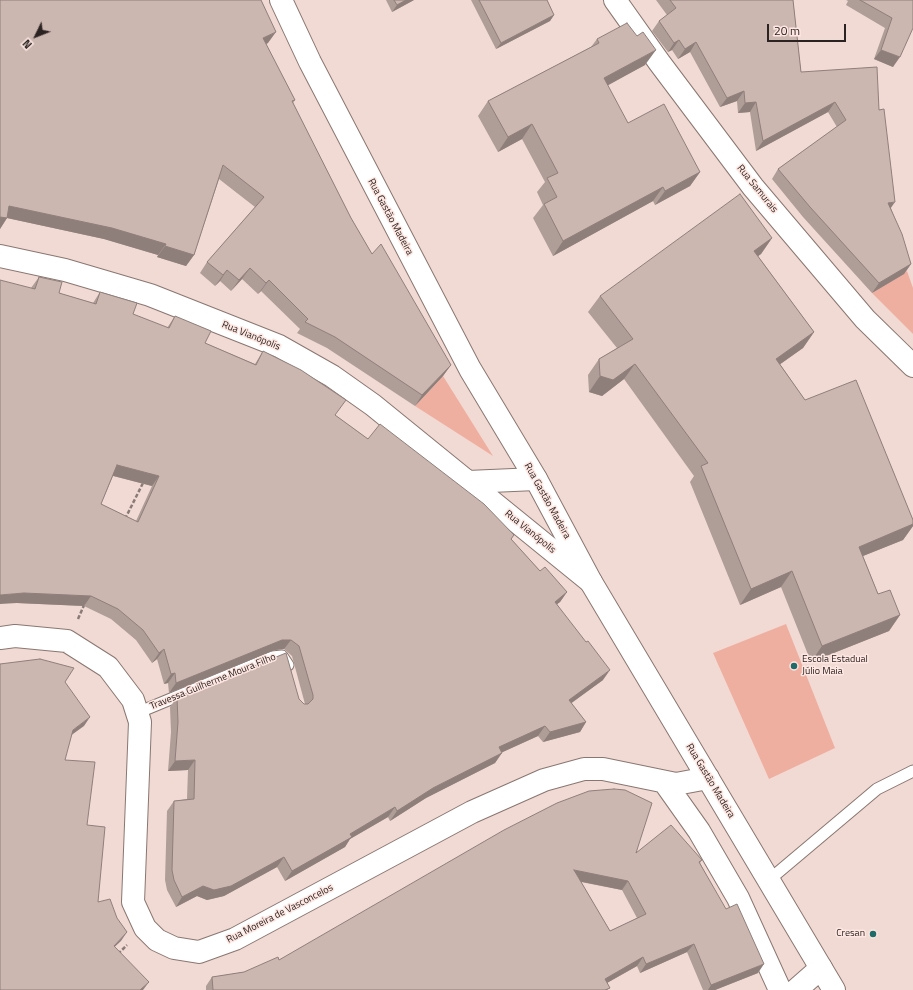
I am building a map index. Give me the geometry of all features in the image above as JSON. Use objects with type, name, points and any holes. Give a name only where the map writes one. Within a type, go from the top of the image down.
[{"type":"street","name":"Rua Gastão Madeira","points":[[281,0],[310,62],[470,369],[536,479],[591,582],[834,990]]},
{"type":"street","name":"Rua Samurais","points":[[615,0],[659,62],[753,186],[866,319],[913,366]]},
{"type":"street","name":"Rua Vianópolis","points":[[0,256],[65,270],[150,295],[279,346],[332,376],[373,405],[591,582]]},
{"type":"street","points":[[468,482],[536,479]]},
{"type":"street","name":"Rua Moreira de Vasconcelos","points":[[0,638],[15,636],[67,641],[108,667],[133,700],[140,722],[133,902],[145,928],[157,940],[174,948],[199,952],[235,939],[472,812],[544,780],[584,769],[603,769],[676,784],[708,778]]},
{"type":"street","points":[[665,782],[698,831],[738,898],[780,990]]},
{"type":"street","points":[[796,990],[821,968]]},
{"type":"lane","name":"Travessa Guilherme Moura Filho","points":[[137,712],[272,657],[282,656],[285,658],[291,676]]},
{"type":"lane","points":[[769,880],[877,789],[913,771]]},
{"type":"path","points":[[122,525],[147,475]]},
{"type":"path","points":[[67,641],[88,597]]},
{"type":"path","points":[[112,959],[145,928]]},
{"type":"shaded area","points":[[907,271],[913,288],[913,334],[872,293]]},
{"type":"shaded area","points":[[443,376],[493,456],[415,406]]},
{"type":"shaded area","points":[[786,624],[835,748],[769,779],[713,653]]},
{"type":"building","points":[[0,0],[261,0],[276,32],[263,38],[295,100],[292,101],[351,218],[372,254],[381,244],[451,365],[422,395],[335,337],[305,322],[308,319],[269,280],[266,283],[250,268],[239,280],[227,270],[223,275],[207,262],[264,197],[223,165],[194,255],[165,246],[166,244],[112,228],[9,206],[7,218],[0,217]]},
{"type":"building","points":[[394,0],[406,0],[397,5]]},
{"type":"building","points":[[479,0],[547,0],[554,15],[501,43]]},
{"type":"building","points":[[670,0],[793,0],[801,72],[877,67],[879,110],[884,109],[895,202],[888,203],[902,234],[911,264],[879,283],[810,207],[778,169],[846,120],[835,102],[763,141],[756,102],[745,103],[744,91],[727,98],[696,42],[685,49],[679,40],[674,43],[659,21],[676,8]]},
{"type":"building","points":[[860,0],[913,0],[913,28],[900,57],[881,50],[892,18]]},
{"type":"building","points":[[627,23],[637,36],[643,32],[656,50],[604,78],[628,123],[664,104],[700,172],[665,191],[663,187],[563,241],[544,204],[557,197],[547,178],[558,173],[532,124],[508,137],[488,101],[599,43],[597,39]]},
{"type":"building","points":[[740,194],[772,238],[754,251],[814,332],[776,359],[805,400],[856,380],[913,520],[913,524],[859,547],[878,594],[890,590],[900,615],[822,646],[792,571],[751,589],[701,466],[708,463],[635,364],[613,380],[600,376],[599,359],[633,339],[600,296]]},
{"type":"building","points":[[39,277],[62,282],[59,293],[96,304],[100,292],[137,303],[133,314],[169,328],[175,316],[211,331],[205,343],[256,365],[263,351],[301,370],[346,400],[335,415],[368,439],[380,424],[484,504],[514,535],[511,539],[540,571],[545,567],[567,592],[555,602],[610,670],[569,700],[586,722],[550,732],[545,726],[499,747],[502,753],[433,788],[397,811],[395,807],[350,834],[352,837],[292,871],[284,857],[231,886],[214,890],[203,886],[182,897],[174,880],[172,870],[174,801],[194,799],[195,760],[175,761],[178,722],[177,697],[286,653],[299,699],[304,704],[308,704],[313,699],[313,695],[299,646],[291,640],[282,640],[176,683],[175,673],[171,674],[164,649],[159,653],[143,630],[118,609],[91,596],[24,593],[0,595],[0,280],[35,289]],"holes":[[[117,465],[159,476],[138,522],[101,504]]]},
{"type":"building","points":[[40,659],[74,668],[65,682],[90,717],[73,730],[65,760],[95,762],[87,825],[105,827],[98,902],[110,899],[117,918],[127,932],[114,946],[149,982],[140,990],[0,990],[0,664]]},
{"type":"building","points":[[614,789],[625,790],[652,803],[636,853],[671,825],[702,860],[699,862],[726,909],[737,904],[764,964],[711,985],[694,944],[646,964],[643,957],[605,979],[610,988],[605,990],[213,990],[212,977],[244,972],[278,957],[279,960],[504,830],[557,803],[589,791]],"holes":[[[574,870],[628,881],[646,914],[610,931]]]},
{"type":"place","name":"Escola Estadual Júlio Maia","points":[[794,666]]},
{"type":"place","name":"Cresan","points":[[873,934]]}]
